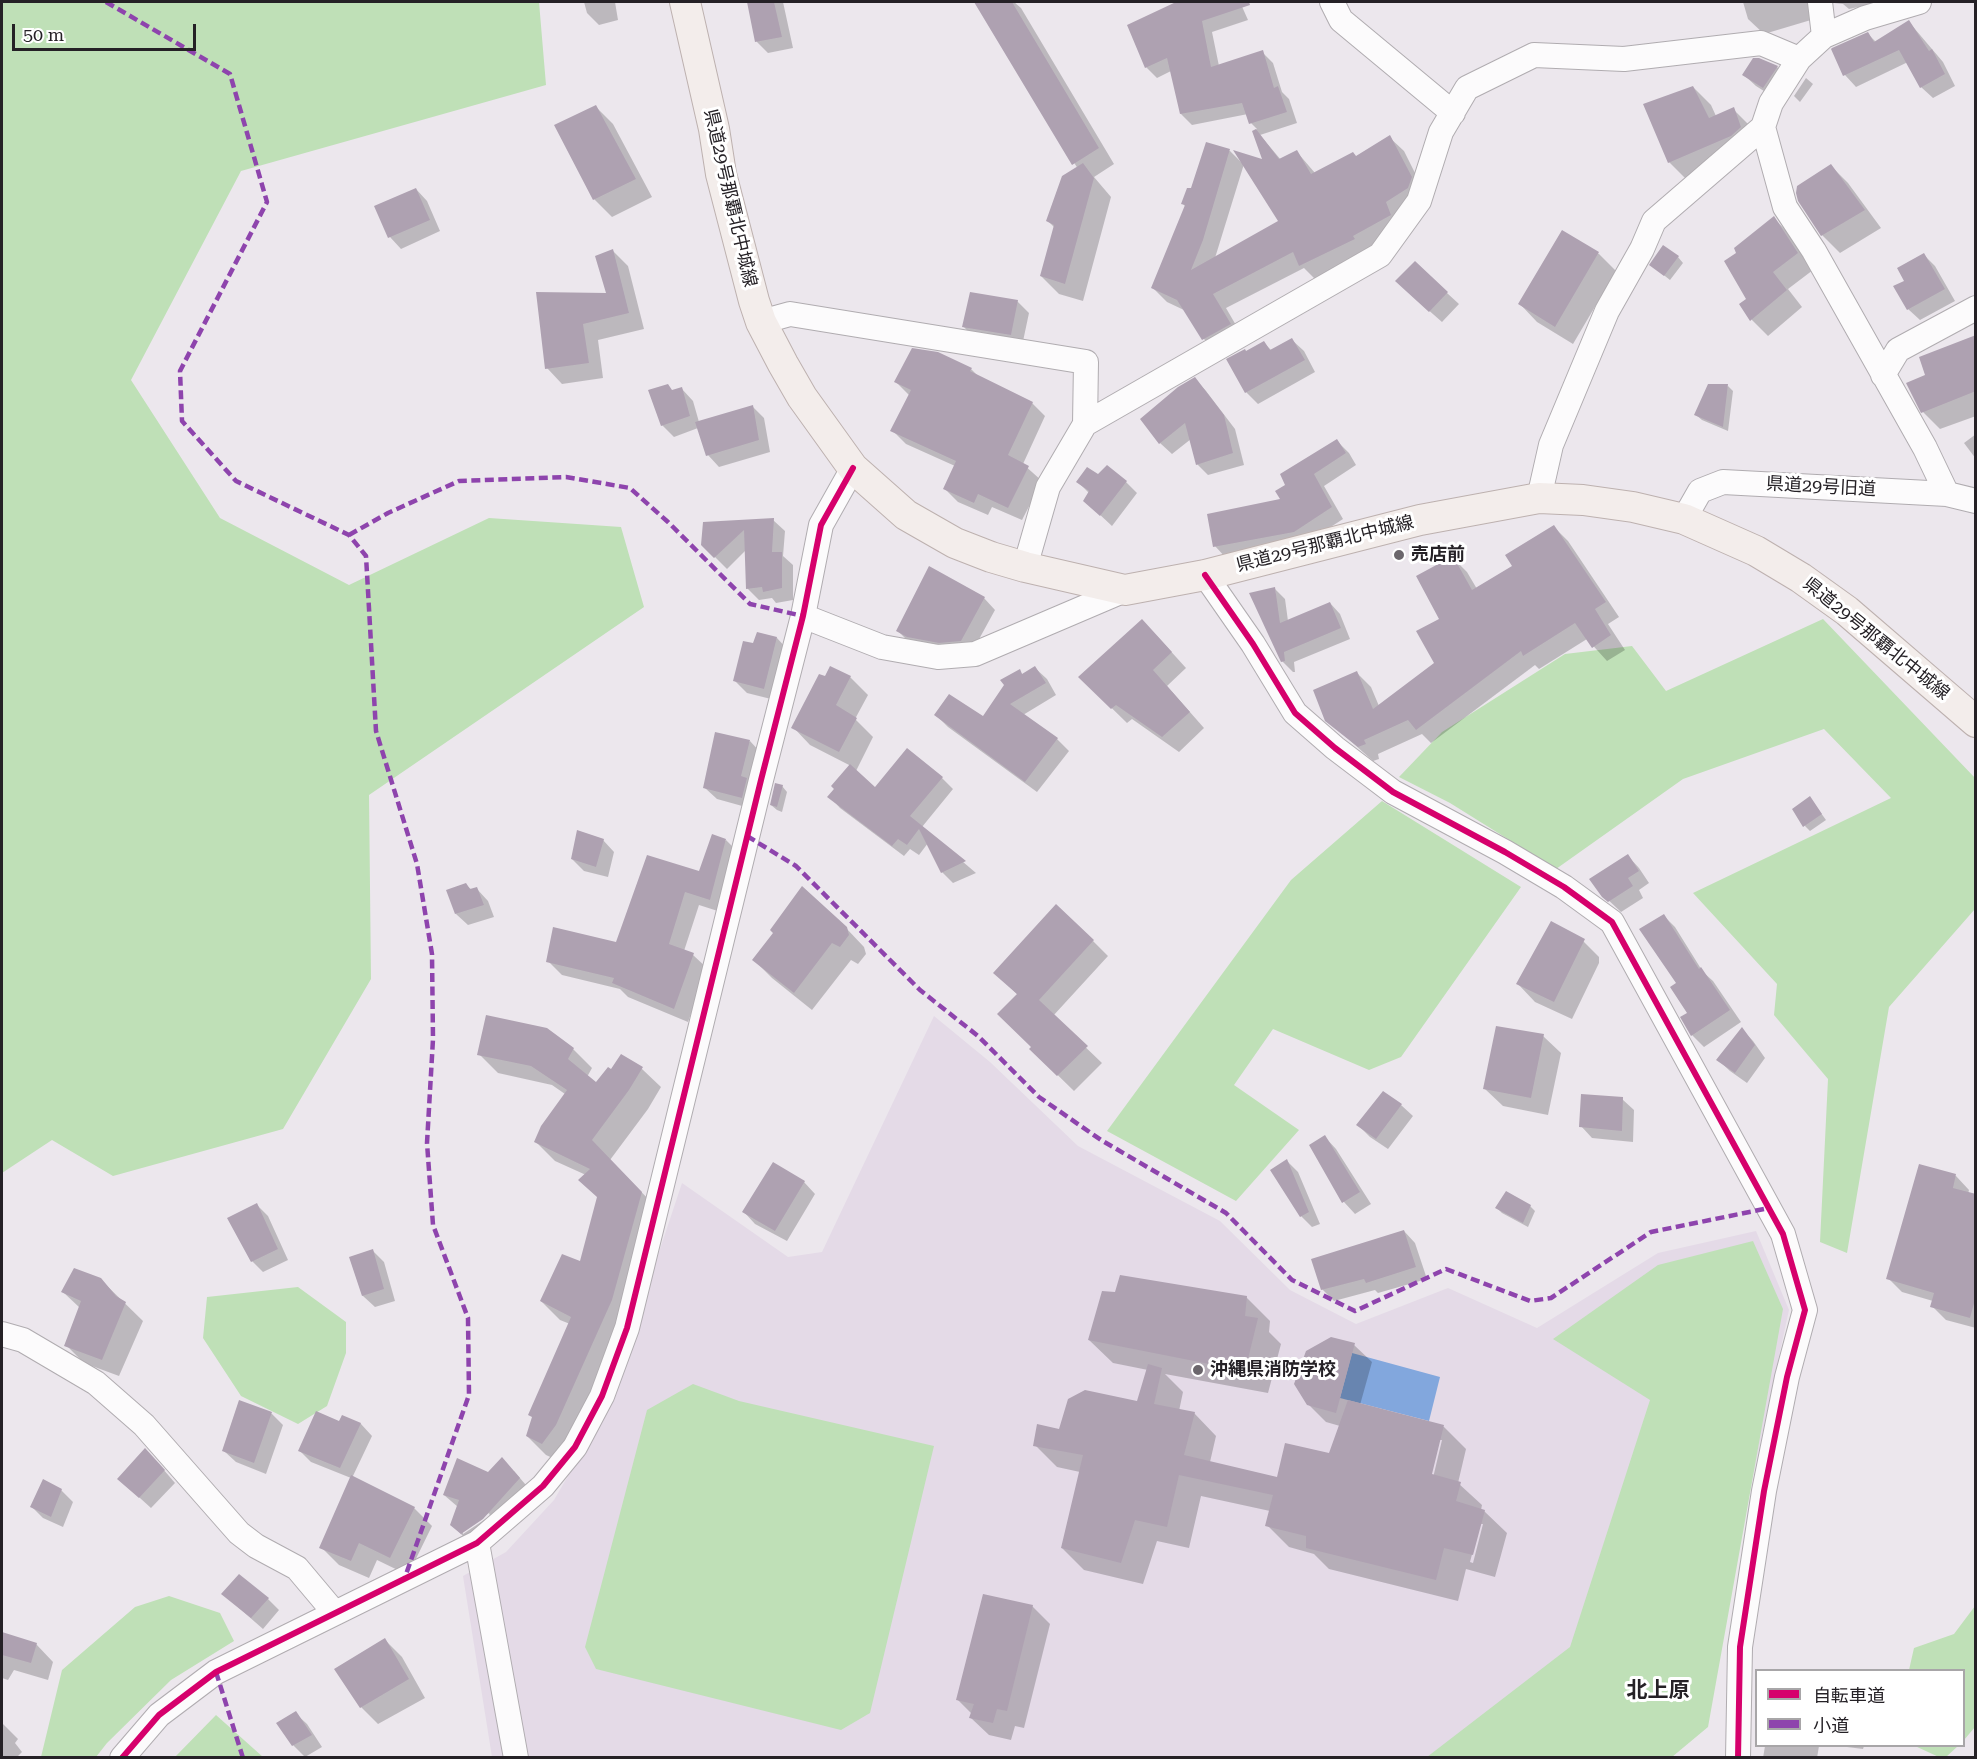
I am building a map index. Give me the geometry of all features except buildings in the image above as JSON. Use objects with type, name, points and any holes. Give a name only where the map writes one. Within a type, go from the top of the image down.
[{"type":"main road","name":"県道29号那覇北中城線","points":[[685,2],[714,129],[721,174],[754,302],[762,322],[802,397],[853,468],[887,500],[923,526],[955,543],[1025,567],[1125,590],[1205,575],[1420,520],[1539,498],[1583,500],[1633,507],[1684,519],[1756,551],[1801,578],[1847,611],[1976,722]]},
{"type":"street","points":[[1332,2],[1341,20],[1453,113]]},
{"type":"street","points":[[1820,2],[1824,36]]},
{"type":"street","points":[[1539,498],[1551,445],[1607,311],[1642,249],[1654,221],[1763,127],[1772,103],[1799,59],[1824,36],[1865,18],[1919,2]]},
{"type":"street","points":[[1085,424],[1380,255],[1419,201],[1441,132],[1467,88],[1534,55],[1624,59],[1761,43],[1799,59]]},
{"type":"street","points":[[1763,127],[1785,207],[1814,250],[1925,448],[1947,494]]},
{"type":"street","points":[[1883,375],[1898,351],[1976,308]]},
{"type":"street","points":[[762,322],[790,314],[1086,362],[1085,424],[1048,487],[1025,567]]},
{"type":"street","points":[[122,1758],[159,1715],[216,1672],[477,1543],[543,1486],[575,1448],[602,1396],[627,1328],[803,616],[821,525],[853,468]]},
{"type":"street","name":"県道29号旧道","points":[[1684,519],[1700,491],[1723,482],[1947,494],[1976,501]]},
{"type":"street","points":[[1205,575],[1295,713],[1335,748],[1393,792],[1564,887],[1612,922],[1783,1234],[1805,1310],[1787,1377],[1764,1491],[1740,1647],[1738,1758]]},
{"type":"street","points":[[803,616],[882,647],[938,657],[975,654],[1125,590]]},
{"type":"street","points":[[2,1334],[23,1340],[96,1383],[144,1425],[239,1533],[256,1546],[297,1568],[334,1612]]},
{"type":"street","points":[[477,1543],[516,1758]]},
{"type":"shaded area","name":"沖縄県消防学校","points":[[934,1016],[990,1062],[1078,1146],[1220,1221],[1290,1290],[1356,1324],[1448,1288],[1537,1328],[1658,1253],[1756,1231],[1789,1310],[1701,1716],[1639,1757],[492,1757],[463,1576],[506,1552],[554,1500],[606,1411],[682,1183],[788,1257],[822,1252]]},
{"type":"green space","points":[[2,2],[539,2],[546,85],[241,171],[131,380],[220,518],[349,585],[489,518],[621,527],[644,607],[369,795],[371,979],[283,1129],[113,1176],[52,1140],[2,1173]]},
{"type":"green space","points":[[1823,619],[1976,779],[1975,909],[1889,1007],[1847,1253],[1820,1242],[1828,1079],[1774,1015],[1777,984],[1693,893],[1891,798],[1824,729],[1683,779],[1556,869],[1450,803],[1399,777],[1442,732],[1565,654],[1632,646],[1666,691]]},
{"type":"green space","points":[[1382,801],[1521,887],[1401,1057],[1369,1070],[1273,1029],[1234,1085],[1299,1130],[1236,1201],[1107,1131],[1291,880]]},
{"type":"green space","points":[[1753,1241],[1783,1309],[1708,1727],[1672,1757],[1427,1757],[1570,1647],[1650,1400],[1553,1339],[1658,1265]]},
{"type":"green space","points":[[298,1287],[346,1322],[346,1353],[327,1406],[298,1424],[241,1396],[203,1338],[207,1297]]},
{"type":"green space","points":[[693,1384],[739,1401],[934,1446],[870,1713],[841,1730],[596,1669],[585,1647],[647,1410]]},
{"type":"green space","points":[[169,1596],[220,1613],[234,1641],[171,1680],[107,1743],[96,1757],[41,1757],[62,1670],[135,1607]]},
{"type":"green space","points":[[1975,1606],[1975,1727],[1965,1739],[1965,1669],[1909,1669],[1914,1648],[1954,1634]]},
{"type":"green space","points":[[216,1715],[263,1757],[175,1757]]},
{"type":"green space","points":[[1917,1747],[1957,1747],[1946,1757],[1941,1758]]},
{"type":"water","points":[[1352,1353],[1440,1377],[1429,1421],[1340,1398]]},
{"type":"marked path","points":[[106,2],[230,74],[267,202],[180,371],[182,421],[236,481],[349,535],[366,556],[376,731],[417,864],[432,954],[433,1039],[427,1143],[433,1225],[468,1318],[469,1395],[404,1580]]},
{"type":"marked path","points":[[349,535],[388,513],[459,481],[566,477],[630,488],[668,522],[750,604],[803,616]]},
{"type":"marked path","points":[[747,836],[796,866],[920,990],[978,1036],[1039,1097],[1101,1140],[1226,1213],[1292,1280],[1355,1311],[1446,1269],[1530,1301],[1551,1298],[1651,1232],[1769,1208]]},
{"type":"marked path","points":[[216,1672],[243,1758]]},
{"type":"cycle path","points":[[122,1758],[159,1715],[216,1672],[477,1543],[543,1486],[575,1447],[602,1396],[627,1328],[803,616],[821,525],[853,468]]},
{"type":"cycle path","points":[[1205,575],[1253,644],[1295,713],[1335,748],[1393,792],[1505,852],[1564,887],[1612,922],[1783,1234],[1805,1310],[1787,1377],[1764,1491],[1740,1647],[1738,1758]]},
{"type":"place","name":"売店前","points":[[1399,555]]},
{"type":"place","name":"沖縄県消防学校","points":[[1198,1370]]},
{"type":"district","name":"北上原","points":[[1658,1691]]}]
